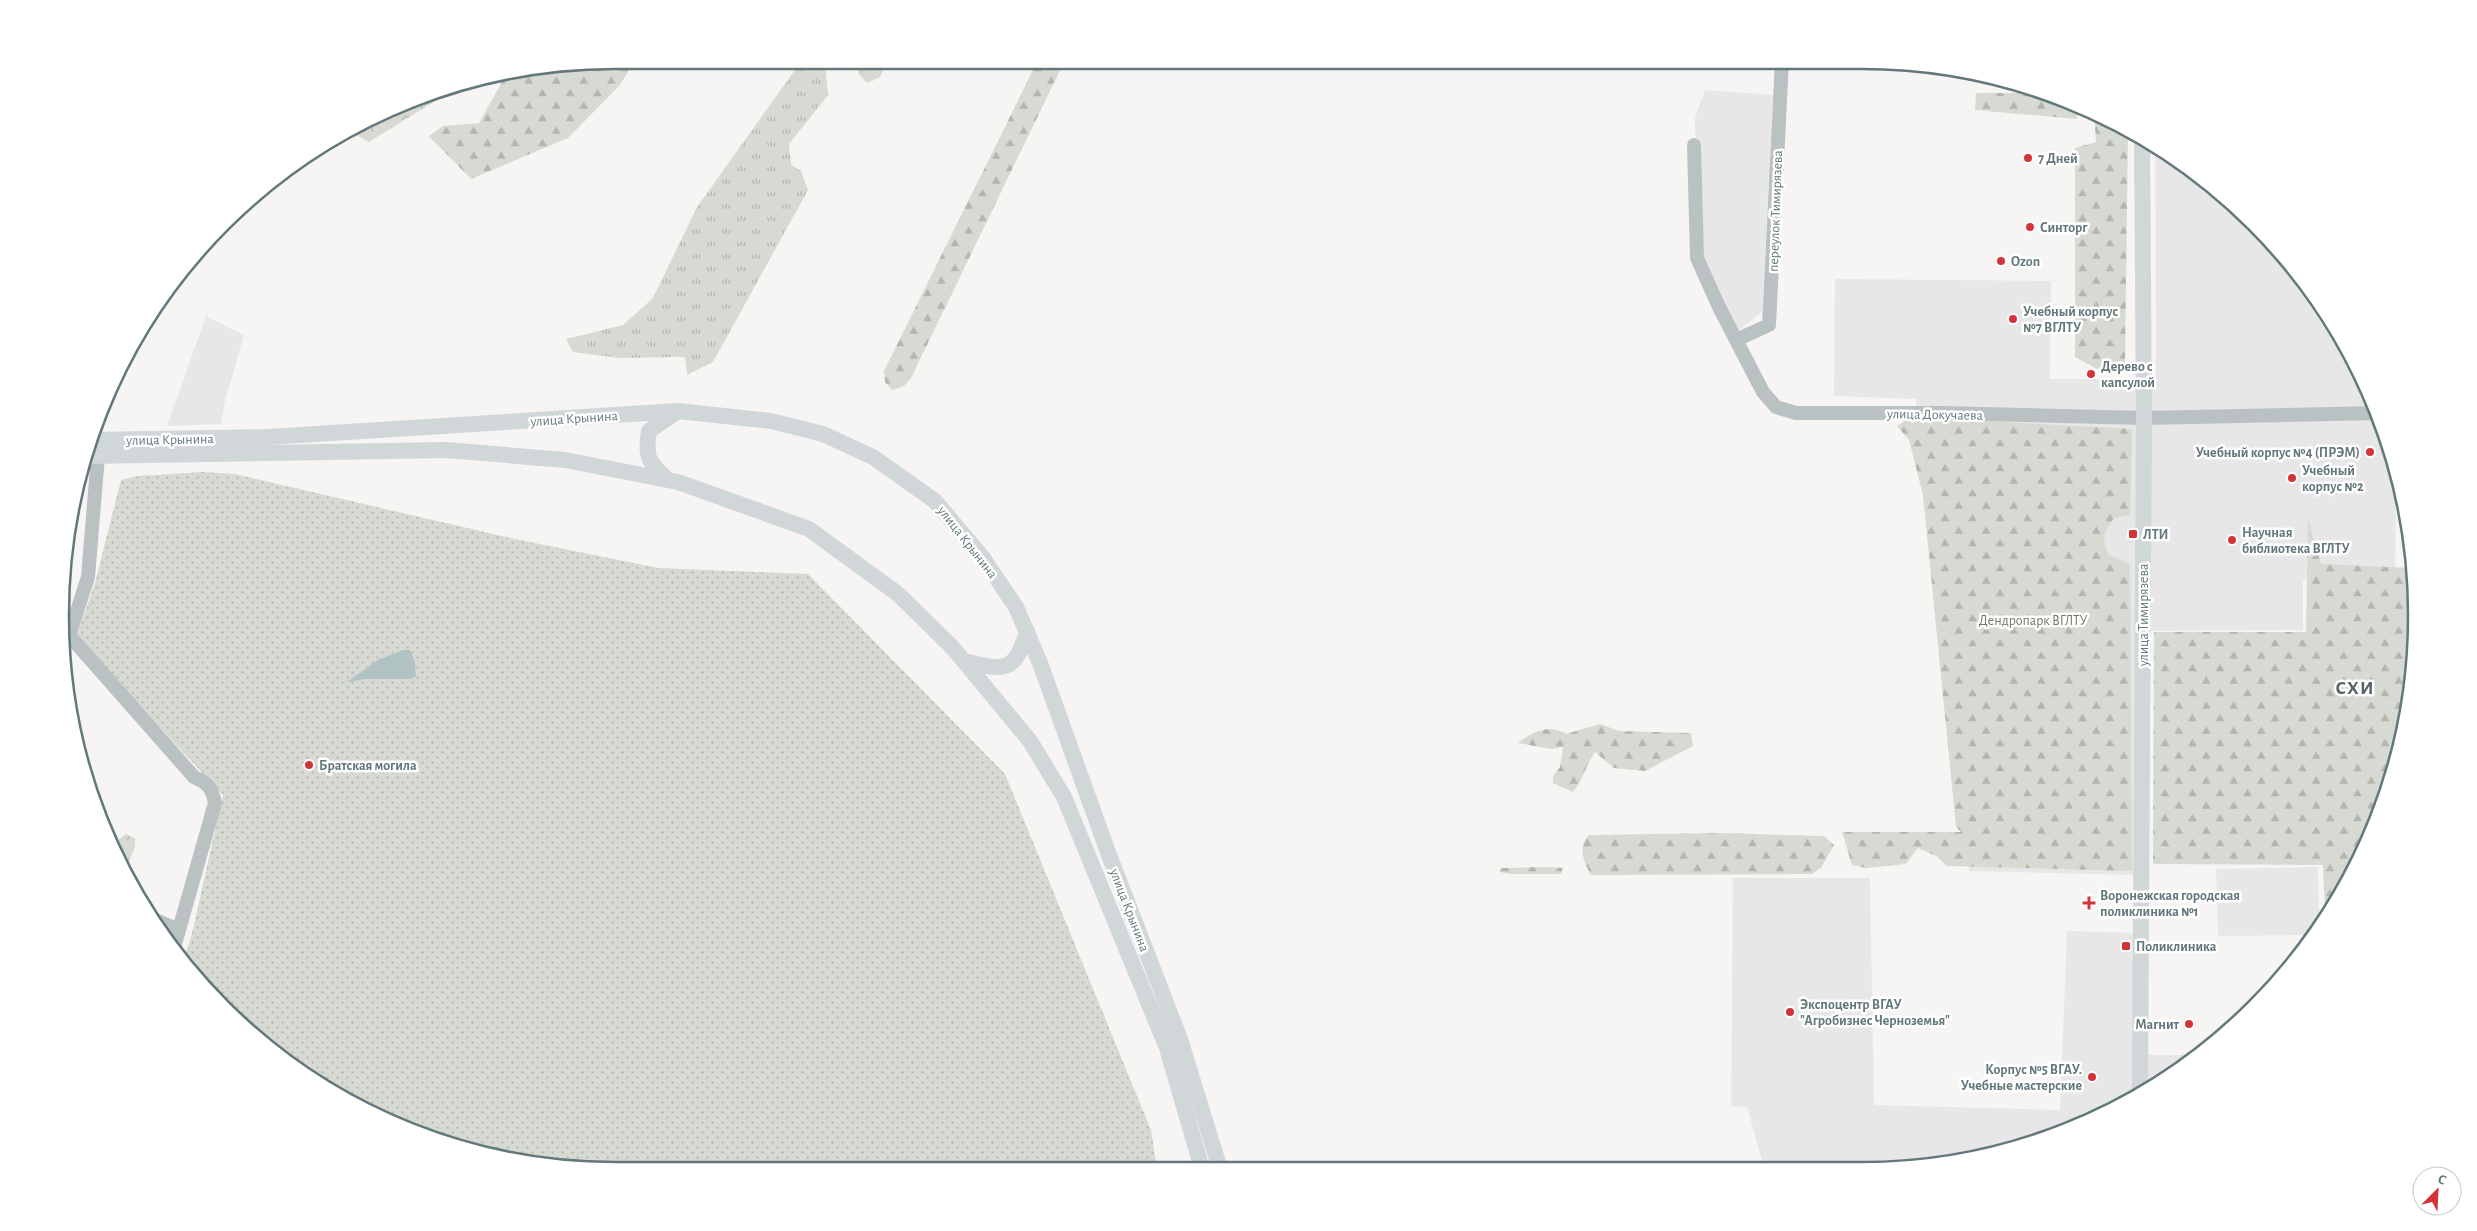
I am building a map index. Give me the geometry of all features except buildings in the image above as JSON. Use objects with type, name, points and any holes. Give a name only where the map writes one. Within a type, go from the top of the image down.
[{"type":"main road","name":"улица Тимирязева","points":[[2140,1086],[2144,418],[2142,146]]},
{"type":"main road","name":"улица Крынина","points":[[98,440],[268,437],[678,411],[771,421],[823,434],[873,457],[935,501],[994,574],[1016,607],[1027,631],[1180,1039],[1218,1162]]},
{"type":"main road","points":[[668,480],[652,465],[646,452],[650,431],[678,411]]},
{"type":"main road","name":"улица Крынина","points":[[93,456],[447,450],[565,460],[668,480],[809,529],[898,594],[964,661],[1030,740],[1064,798],[1167,1048],[1200,1162]]},
{"type":"main road","points":[[964,661],[992,667],[1009,666],[1020,654],[1027,631]]},
{"type":"street","name":"переулок Тимирязева","points":[[1736,340],[1769,325],[1782,69]]},
{"type":"street","name":"улица Докучаева","points":[[1694,145],[1696,258],[1763,392],[1776,407],[1796,413],[1936,413],[2144,418],[2370,413]]},
{"type":"street","points":[[69,624],[88,577],[92,459]]},
{"type":"street","points":[[70,640],[194,777],[206,783],[212,791],[215,803],[176,939]]},
{"type":"street","points":[[164,924],[178,930]]},
{"type":"shaded area","points":[[1705,90],[1773,95],[1762,312],[1739,330],[1701,259],[1699,199],[1702,146],[1695,135],[1695,118]]},
{"type":"shaded area","points":[[2155,155],[2222,204],[2273,255],[2316,312],[2335,342],[2367,406],[2390,474],[2396,499],[2395,580],[2303,580],[2303,630],[2135,631],[2136,875],[1969,871],[1916,399],[1834,396],[1835,279],[2051,281],[2050,379],[2156,379]]},
{"type":"shaded area","points":[[206,316],[244,335],[225,401],[221,424],[167,426]]},
{"type":"shaded area","points":[[403,650],[410,650],[415,663],[416,676],[411,679],[365,679],[347,682],[378,660]]},
{"type":"shaded area","points":[[2318,867],[2319,915],[2304,935],[2218,936],[2216,869]]},
{"type":"shaded area","points":[[1733,878],[1870,878],[1874,1105],[2060,1110],[2067,931],[2135,933],[2134,1055],[2186,1055],[2135,1089],[2071,1121],[2003,1144],[1933,1158],[1861,1162],[1763,1162],[1747,1107],[1731,1106]]},
{"type":"green space","points":[[630,69],[620,85],[568,138],[471,179],[429,136],[443,126],[479,123],[503,80],[544,73]]},
{"type":"green space","points":[[796,69],[825,69],[828,95],[789,144],[791,165],[801,171],[808,190],[713,362],[687,375],[685,357],[619,358],[573,352],[566,339],[623,325],[653,298],[697,207]]},
{"type":"green space","points":[[859,69],[884,69],[880,77],[867,83],[858,73]]},
{"type":"green space","points":[[1034,69],[1061,69],[911,378],[904,386],[892,390],[885,382],[884,371]]},
{"type":"green space","points":[[1976,93],[2022,93],[2077,113],[2077,119],[1975,110]]},
{"type":"green space","points":[[441,98],[369,142],[356,135],[406,110]]},
{"type":"green space","points":[[2095,121],[2128,138],[2125,364],[2097,369],[2075,357],[2075,148],[2096,142]]},
{"type":"green space","name":"Дендропарк ВГЛТУ","points":[[1911,417],[2132,429],[2130,515],[2114,518],[2105,532],[2104,540],[2109,555],[2130,564],[2132,871],[1947,866],[1936,856],[1918,848],[1906,864],[1866,868],[1852,865],[1842,832],[1961,832],[1956,827],[1923,495],[1909,440],[1897,426]]},
{"type":"green space","points":[[203,472],[235,474],[506,537],[658,568],[808,574],[1005,774],[1151,1130],[1156,1162],[616,1162],[544,1158],[474,1144],[406,1121],[342,1089],[312,1070],[255,1027],[204,976],[186,953],[223,795],[76,638],[95,583],[121,480],[137,476]]},
{"type":"green space","points":[[2308,519],[2321,564],[2406,568],[2408,616],[2404,687],[2390,757],[2367,825],[2352,857],[2325,905],[2323,865],[2153,864],[2154,632],[2306,632]]},
{"type":"green space","points":[[1600,724],[1619,731],[1691,733],[1693,746],[1645,771],[1614,768],[1595,752],[1573,792],[1553,783],[1553,776],[1560,767],[1563,747],[1551,749],[1518,743],[1529,735],[1541,730],[1554,729],[1566,734]]},
{"type":"green space","points":[[1721,833],[1824,836],[1834,845],[1821,868],[1812,874],[1591,875],[1583,855],[1583,844],[1589,835]]},
{"type":"green space","points":[[126,834],[135,839],[135,847],[128,863],[118,842]]},
{"type":"green space","points":[[1500,868],[1563,868],[1561,874],[1510,874],[1500,872]]},
{"type":"place","name":"7 Дней","points":[[2028,158]]},
{"type":"place","name":"Синторг","points":[[2030,227]]},
{"type":"place","name":"Ozon","points":[[2001,261]]},
{"type":"place","name":"Учебный корпус №7 ВГЛТУ","points":[[2013,319]]},
{"type":"place","name":"Дерево с капсулой","points":[[2091,374]]},
{"type":"place","name":"Учебный корпус №4 (ПРЭМ)","points":[[2370,452]]},
{"type":"place","name":"Учебный корпус №2","points":[[2292,478]]},
{"type":"place","name":"ЛТИ","points":[[2133,534]]},
{"type":"place","name":"Научная библиотека ВГЛТУ","points":[[2232,540]]},
{"type":"place","name":"Братская могила","points":[[309,765]]},
{"type":"place","name":"Воронежская городская поликлиника №1","points":[[2089,903]]},
{"type":"place","name":"Поликлиника","points":[[2126,946]]},
{"type":"place","name":"Экспоцентр ВГАУ \"Агробизнес Черноземья\"","points":[[1790,1012]]},
{"type":"place","name":"Магнит","points":[[2189,1024]]},
{"type":"place","name":"Корпус №5 ВГАУ. Учебные мастерские","points":[[2092,1077]]},
{"type":"district","name":"СХИ","points":[[2355,687]]}]
